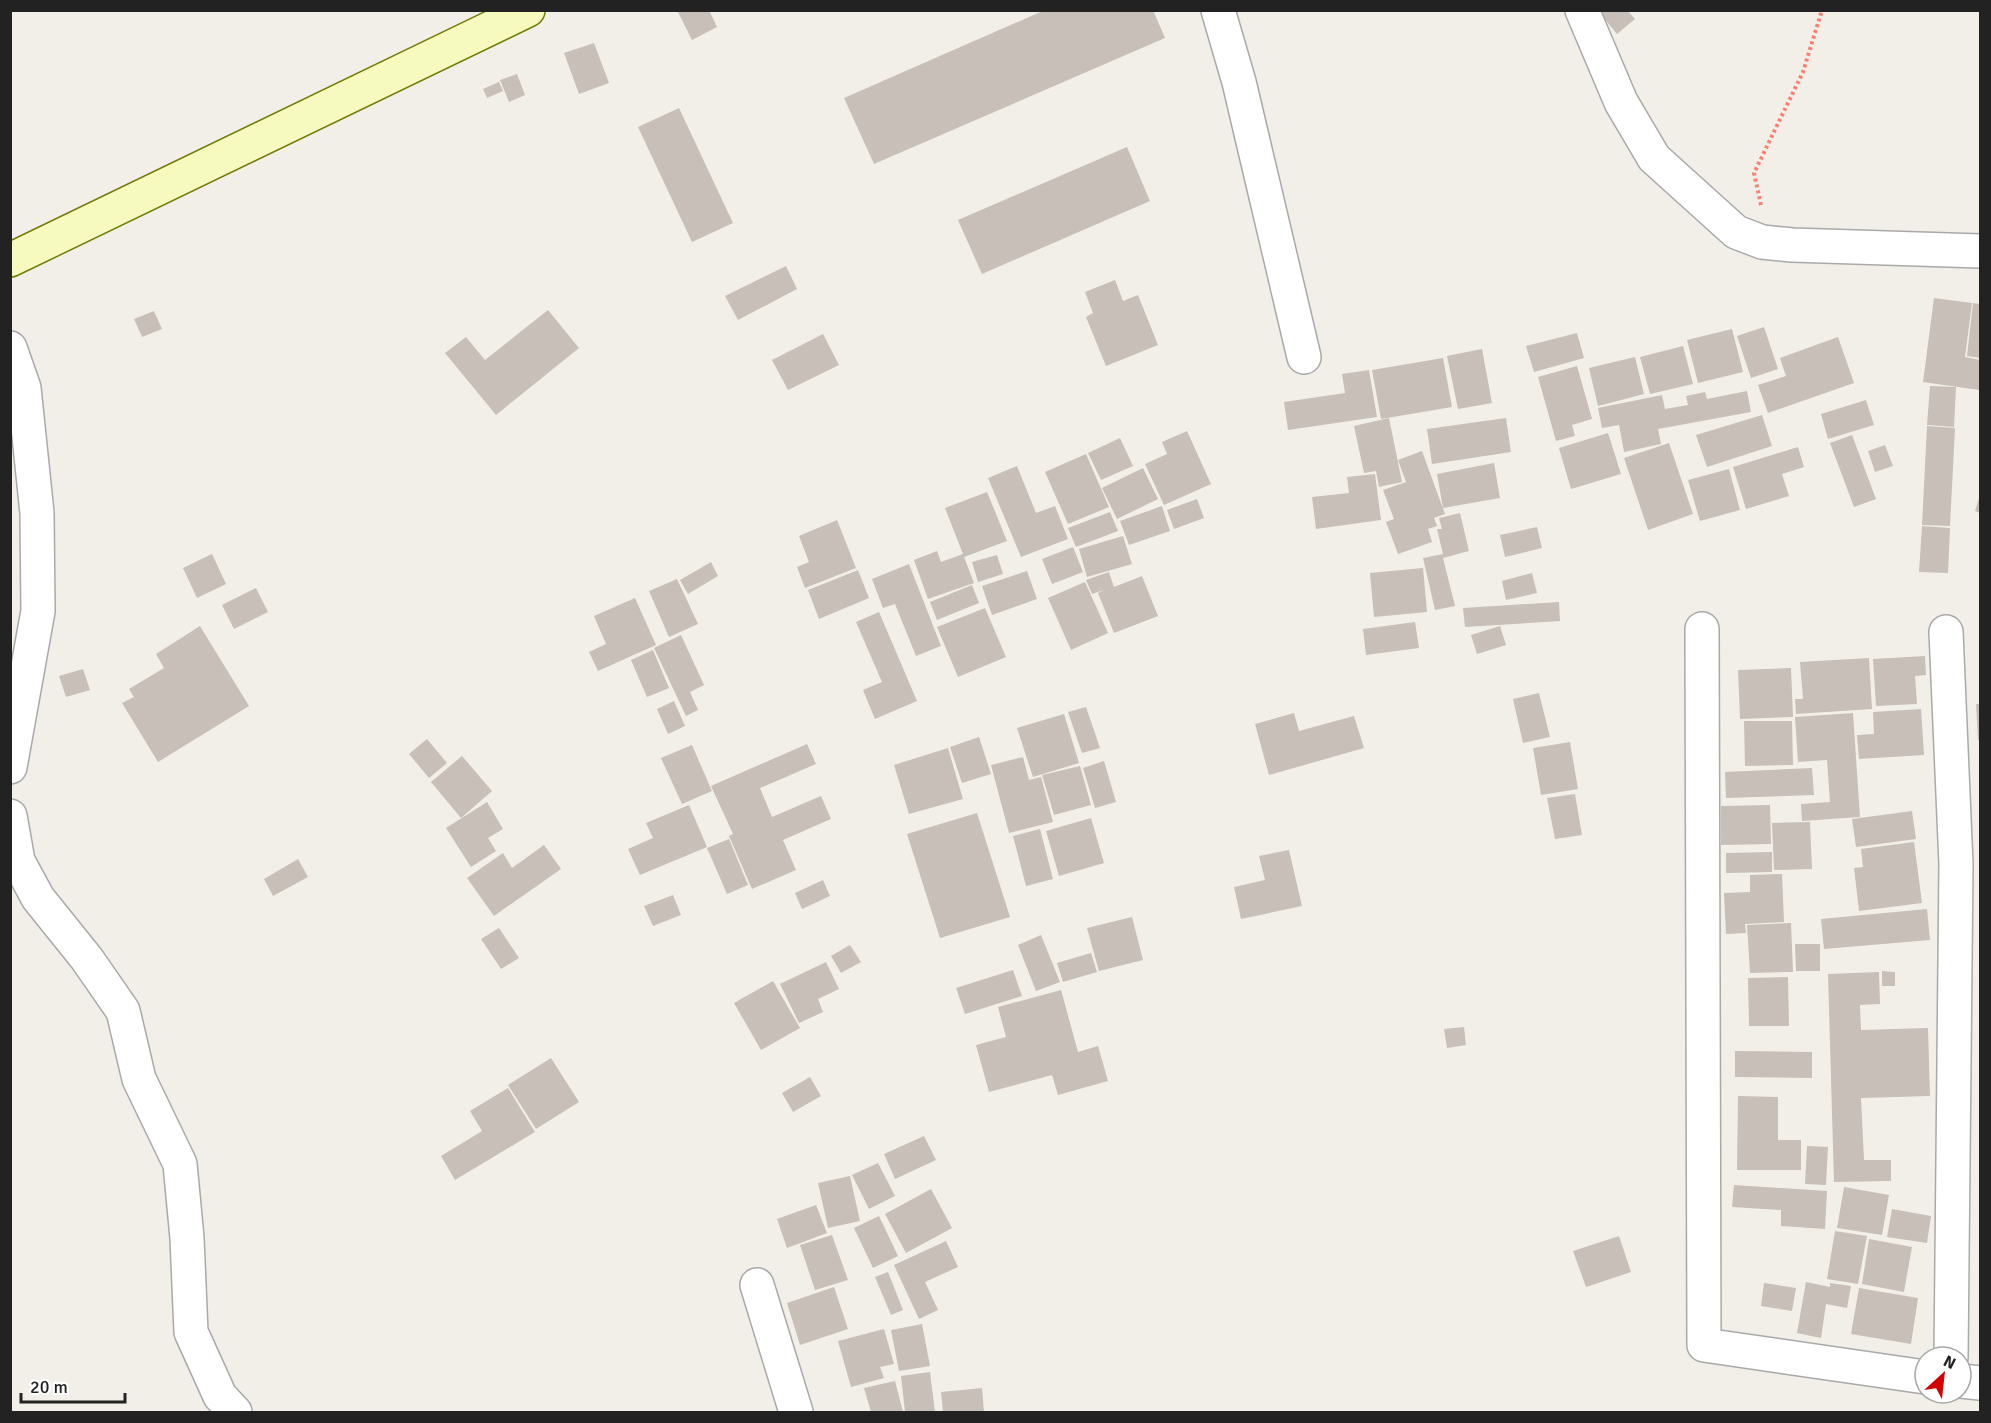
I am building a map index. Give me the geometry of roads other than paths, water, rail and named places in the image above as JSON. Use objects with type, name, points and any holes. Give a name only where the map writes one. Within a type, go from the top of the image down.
[{"type":"main road","points":[[10,260],[528,10]]},
{"type":"street","points":[[1218,10],[1239,82],[1304,357]]},
{"type":"street","points":[[1582,10],[1621,102],[1654,158],[1736,232],[1762,242],[1792,245],[1980,252]]},
{"type":"street","points":[[10,348],[24,388],[36,513],[38,611],[10,767]]},
{"type":"street","points":[[1702,629],[1704,1345],[1913,1375]]},
{"type":"street","points":[[1946,633],[1956,864],[1956,1070],[1951,1345]]},
{"type":"street","points":[[10,816],[18,861],[38,898],[87,959],[123,1011],[139,1079],[180,1164],[187,1238],[191,1332],[220,1396],[235,1413]]},
{"type":"street","points":[[757,1285],[796,1413]]}]
